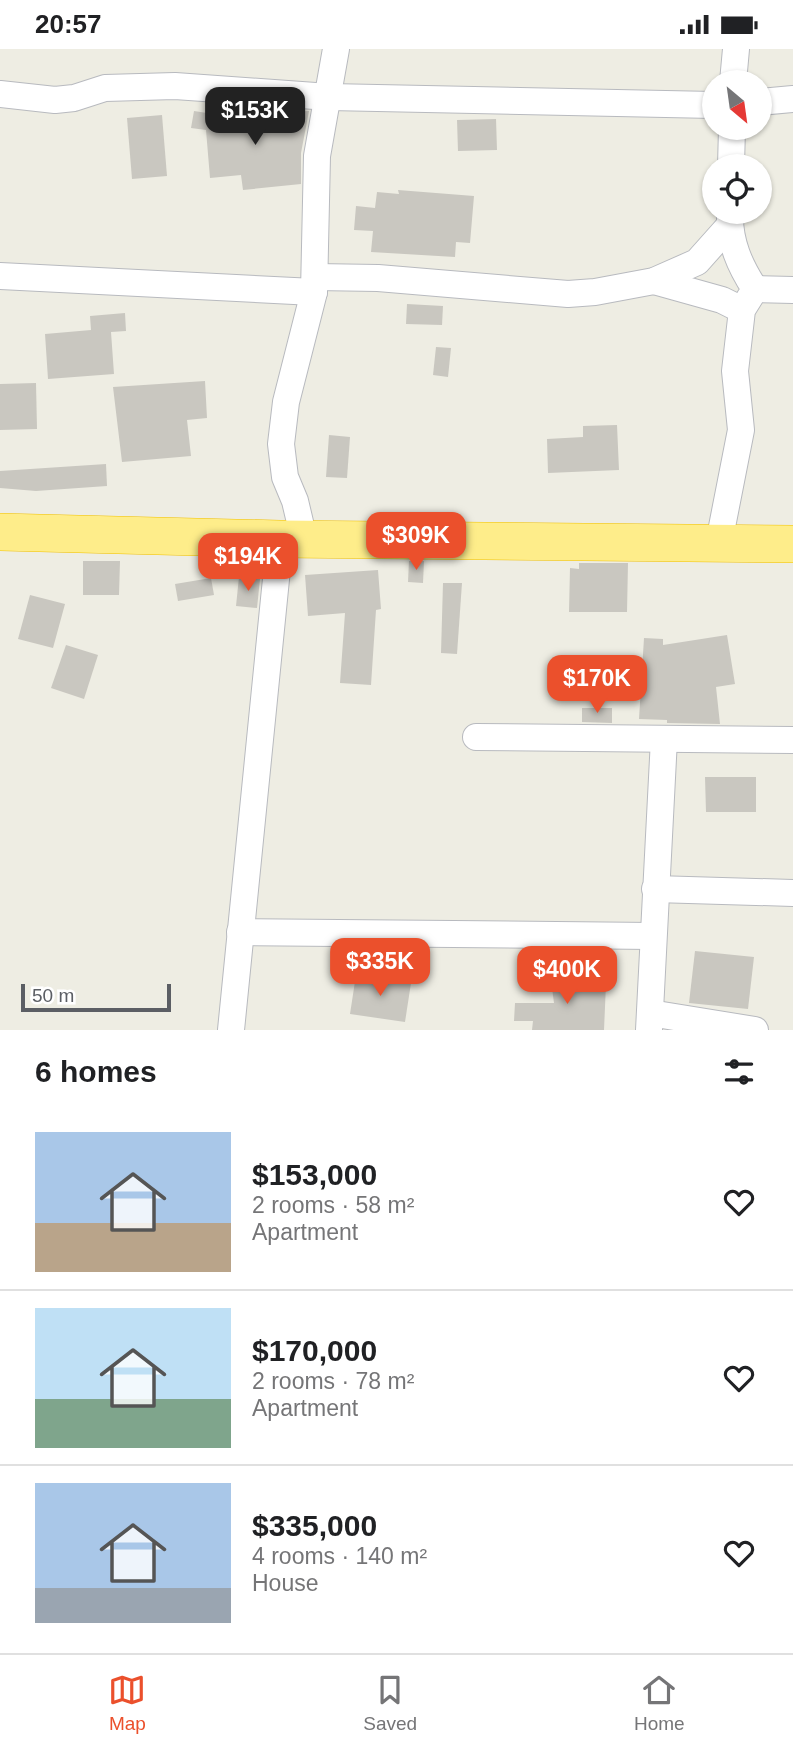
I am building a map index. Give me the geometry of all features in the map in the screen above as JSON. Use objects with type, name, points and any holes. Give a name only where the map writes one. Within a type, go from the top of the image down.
[{"type":"highway","points":[[0,532],[292,539],[793,544]]},
{"type":"street","points":[[231,1030],[240,932],[292,539],[295,501],[285,477],[281,444],[286,402],[315,285],[317,156],[336,49]]},
{"type":"street","points":[[734,70],[736,49]]},
{"type":"street","points":[[0,95],[55,100],[74,98],[105,88],[175,86],[329,97],[702,105]]},
{"type":"street","points":[[772,101],[793,99]]},
{"type":"street","points":[[0,276],[315,285],[392,279],[568,294],[654,281],[697,262],[726,224]]},
{"type":"street","points":[[719,542],[741,430],[735,371],[748,300],[746,275],[732,241],[731,224]]},
{"type":"street","points":[[654,281],[722,300],[748,300],[793,291]]},
{"type":"street","points":[[476,737],[793,740]]},
{"type":"street","points":[[663,739],[650,1022],[755,1030]]},
{"type":"street","points":[[655,889],[793,893]]},
{"type":"street","points":[[240,932],[653,936]]},
{"type":"building","points":[[194,111],[239,118],[238,114],[309,111],[301,153],[301,184],[243,190],[241,175],[210,178],[206,130],[191,128]]},
{"type":"building","points":[[162,115],[167,176],[132,179],[127,118]]},
{"type":"building","points":[[496,119],[497,150],[458,151],[457,120]]},
{"type":"building","points":[[398,190],[474,196],[470,243],[456,242],[455,257],[371,252],[373,231],[354,230],[356,206],[375,208],[377,192],[399,194]]},
{"type":"building","points":[[407,304],[443,306],[442,325],[406,324]]},
{"type":"building","points":[[125,313],[126,331],[111,332],[114,374],[48,379],[45,334],[91,330],[90,316]]},
{"type":"building","points":[[436,347],[451,348],[448,377],[433,375]]},
{"type":"building","points":[[205,381],[207,418],[187,420],[191,456],[122,462],[113,387]]},
{"type":"building","points":[[36,383],[37,429],[0,430],[0,384]]},
{"type":"building","points":[[617,425],[619,470],[548,473],[547,439],[583,437],[583,426]]},
{"type":"building","points":[[329,435],[350,437],[347,478],[326,477]]},
{"type":"building","points":[[106,464],[107,486],[36,491],[0,488],[0,471]]},
{"type":"building","points":[[83,561],[120,561],[119,595],[83,595]]},
{"type":"building","points":[[409,561],[424,561],[423,583],[408,582]]},
{"type":"building","points":[[579,563],[628,563],[627,612],[569,612],[570,568],[579,569]]},
{"type":"building","points":[[378,570],[381,609],[376,610],[371,685],[340,683],[345,613],[308,616],[305,575]]},
{"type":"building","points":[[239,577],[260,579],[257,608],[236,606]]},
{"type":"building","points":[[211,578],[214,595],[178,601],[175,584]]},
{"type":"building","points":[[443,583],[462,583],[457,654],[441,653]]},
{"type":"building","points":[[30,595],[65,604],[53,648],[18,639]]},
{"type":"building","points":[[727,635],[735,684],[716,687],[720,724],[667,723],[667,720],[639,719],[644,638],[663,639],[663,645]]},
{"type":"building","points":[[66,645],[98,655],[84,699],[51,688]]},
{"type":"building","points":[[582,708],[612,708],[612,723],[582,722]]},
{"type":"building","points":[[705,777],[756,777],[756,812],[706,812]]},
{"type":"building","points":[[695,951],[754,957],[748,1009],[689,1003]]},
{"type":"building","points":[[573,970],[574,983],[606,984],[604,1030],[532,1030],[533,1021],[514,1021],[515,1003],[554,1003],[550,973]]},
{"type":"building","points":[[356,975],[411,983],[405,1022],[350,1014]]}]
